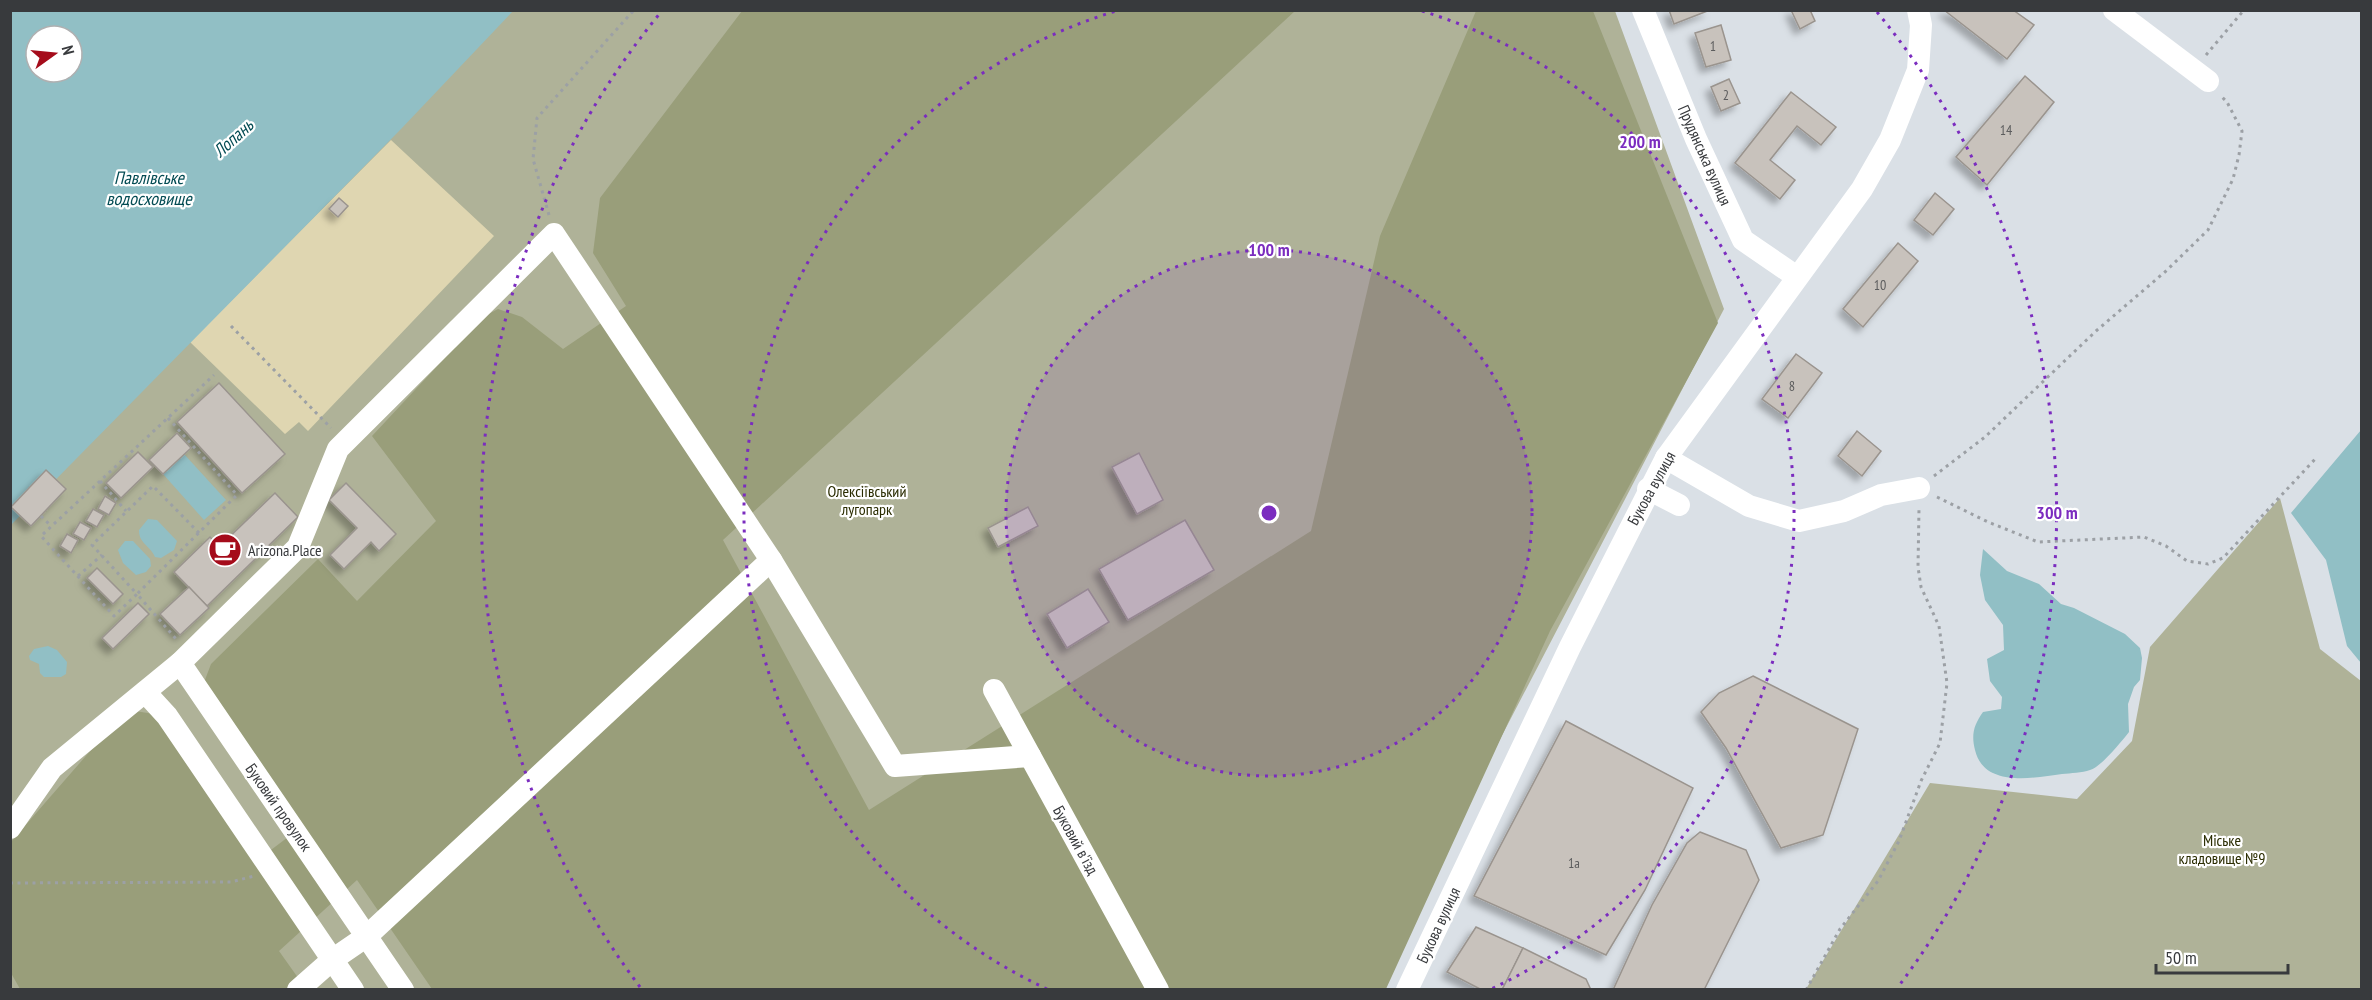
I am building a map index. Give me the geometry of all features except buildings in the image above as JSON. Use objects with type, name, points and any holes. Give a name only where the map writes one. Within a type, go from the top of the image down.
[{"type":"street","name":"Прудянська вулиця","points":[[1643,10],[1696,140],[1743,240],[1797,277]]},
{"type":"street","name":"Букова вулиця","points":[[1407,990],[1648,489],[1666,458],[1862,189],[1890,140],[1918,70],[1920,25],[1918,10]]},
{"type":"street","points":[[2114,10],[2201,75]]},
{"type":"street","points":[[10,828],[52,768],[184,658],[298,547],[338,449],[554,234],[771,560],[895,766],[1030,756]]},
{"type":"street","points":[[1666,458],[1749,506],[1799,521],[1844,511],[1881,495],[1919,488]]},
{"type":"street","points":[[1648,489],[1679,505]]},
{"type":"street","points":[[298,990],[332,960],[367,936],[771,560]]},
{"type":"street","name":"Буковий провулок","points":[[184,658],[403,990]]},
{"type":"street","name":"Буковий в'їзд","points":[[994,690],[1158,990]]},
{"type":"street","points":[[145,692],[167,716],[353,990]]},
{"type":"path","points":[[554,234],[532,159],[537,118],[634,10]]},
{"type":"path","points":[[1919,488],[1985,437],[2096,331],[2166,271],[2208,230],[2233,179],[2242,131],[2227,102],[2201,75],[2244,10]]},
{"type":"path","points":[[231,326],[345,442]]},
{"type":"path","points":[[168,418],[237,495],[114,616],[41,536],[214,375]]},
{"type":"path","points":[[1919,488],[1988,522],[2038,542],[2144,537],[2166,546],[2187,561],[2208,564],[2223,558],[2317,457]]},
{"type":"path","points":[[100,481],[127,511]]},
{"type":"path","points":[[184,658],[137,594],[92,545],[153,486],[198,533]]},
{"type":"path","points":[[1806,990],[1840,929],[1878,881],[1894,851],[1921,782],[1940,743],[1947,682],[1939,626],[1921,587],[1918,567],[1919,488]]},
{"type":"path","points":[[41,516],[51,526]]},
{"type":"path","points":[[78,576],[102,555]]},
{"type":"path","points":[[10,883],[231,882],[272,870]]},
{"type":"green space","name":"Олексіївський лугопарк","points":[[10,11],[1615,11],[1724,309],[1370,989],[11,989]]},
{"type":"green space","name":"Олексіївський лугопарк","points":[[742,11],[1295,11],[723,540],[869,810],[1311,531],[1380,236],[1476,11],[1593,11],[1718,323],[1550,631],[1386,989],[432,989],[357,880],[279,951],[306,989],[20,989],[11,973],[10,843],[119,718],[135,711],[154,714],[263,856],[296,831],[200,693],[211,664],[318,559],[357,601],[436,521],[372,436],[483,317],[498,309],[522,317],[563,349],[626,306],[593,253],[600,198]]},
{"type":"green space","name":"Міське кладовище №9","points":[[2280,498],[2320,649],[2361,681],[2361,989],[1806,989],[1930,783],[2077,799],[2132,741],[2150,647]]},
{"type":"sand","points":[[391,140],[494,236],[308,431],[299,422],[285,434],[190,342]]},
{"type":"water","name":"Павлівське водосховище","points":[[11,11],[513,11],[401,129],[11,525]]},
{"type":"water","points":[[2361,430],[2361,663],[2347,646],[2326,560],[2291,513]]},
{"type":"water","points":[[184,454],[226,500],[204,520],[163,474]]},
{"type":"water","points":[[148,519],[157,520],[177,541],[174,550],[161,558],[155,557],[139,535],[139,530]]},
{"type":"water","points":[[125,541],[133,541],[150,559],[151,566],[146,572],[136,575],[123,563],[118,550]]},
{"type":"water","points":[[1983,549],[2007,571],[2039,584],[2061,604],[2074,608],[2125,634],[2140,648],[2142,658],[2140,680],[2134,687],[2128,704],[2129,732],[2111,754],[2095,768],[2076,773],[2011,778],[1988,770],[1980,762],[1974,744],[1975,726],[1983,712],[2001,709],[2002,697],[1990,681],[1987,659],[2004,650],[2003,625],[1985,600],[1980,575]]},
{"type":"water","points":[[48,646],[57,650],[67,662],[66,674],[61,677],[44,677],[40,673],[39,664],[30,660],[29,656],[34,649]]},
{"type":"place","name":"Arizona.Place","points":[[225,550]]},
{"type":"water label","name":"Лопань","points":[[233,138]]}]
